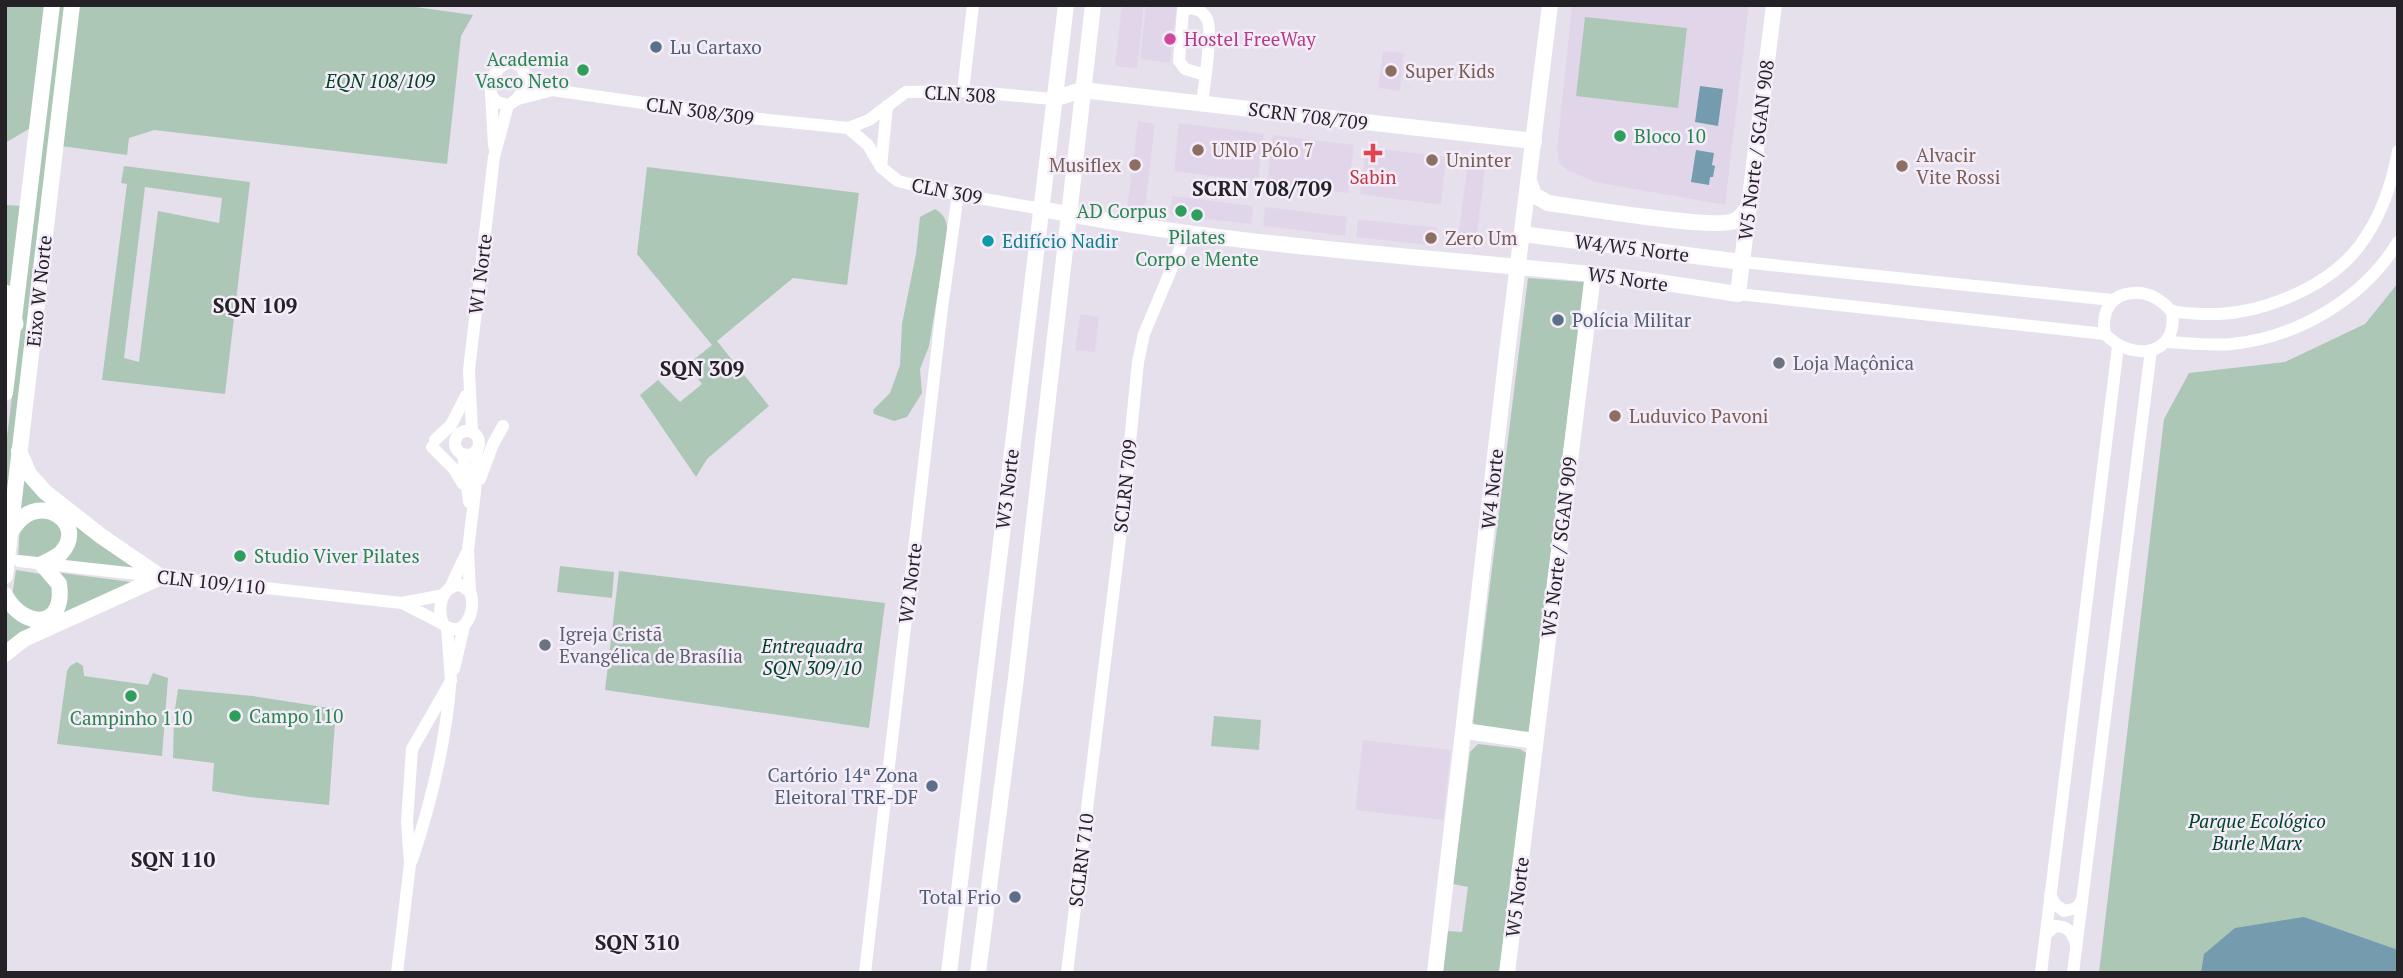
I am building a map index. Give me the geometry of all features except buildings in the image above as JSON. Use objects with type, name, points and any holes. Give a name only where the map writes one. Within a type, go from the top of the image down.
[{"type":"highway","points":[[5,294],[13,324]]},
{"type":"main road","name":"Eixo W Norte","points":[[5,393],[52,5]]},
{"type":"main road","name":"Eixo W Norte","points":[[5,576],[72,5]]},
{"type":"main road","name":"W4 Norte","points":[[1436,973],[1550,5]]},
{"type":"main road","name":"W5 Norte / SGAN 908","points":[[1738,294],[1774,5]]},
{"type":"main road","name":"W3 Norte","points":[[949,973],[1066,6]]},
{"type":"main road","name":"W3 Norte","points":[[978,973],[1062,287],[1091,9]]},
{"type":"main road","name":"SCRN 708/709","points":[[1083,90],[1534,141]]},
{"type":"main road","name":"CLN 308","points":[[1053,99],[1083,90]]},
{"type":"main road","points":[[1529,181],[1534,195],[1548,203],[1679,220],[1725,224],[1734,222],[1749,206]]},
{"type":"main road","name":"CLN 309","points":[[1042,209],[1068,214]]},
{"type":"main road","points":[[1068,214],[1187,232],[1518,267]]},
{"type":"main road","name":"W4/W5 Norte","points":[[1522,234],[1742,262]]},
{"type":"main road","points":[[1035,254],[1040,293],[1049,296],[1062,287]]},
{"type":"main road","name":"W5 Norte","points":[[1518,267],[1593,274],[1738,294]]},
{"type":"main road","name":"W5 Norte / SGAN 909","points":[[1526,821],[1593,274]]},
{"type":"main road","points":[[1029,311],[1046,310],[1057,322]]},
{"type":"main road","points":[[19,451],[29,474],[45,492],[101,536],[161,577]]},
{"type":"main road","points":[[5,595],[17,612],[25,617],[43,619],[53,614],[60,601],[60,584],[42,565],[59,555],[67,543],[69,526],[63,518],[49,510],[29,513],[20,519],[10,532]]},
{"type":"main road","points":[[5,654],[24,639],[161,577]]},
{"type":"main road","points":[[1465,732],[1535,741]]},
{"type":"main road","name":"W5 Norte","points":[[1507,973],[1526,821]]},
{"type":"street","points":[[963,91],[973,5]]},
{"type":"street","points":[[1202,103],[1205,75],[1208,20],[1197,9],[1183,7],[1179,61],[1185,69],[1205,75]]},
{"type":"street","points":[[511,62],[521,66],[526,77],[513,102],[498,102],[493,96],[491,88],[494,75],[501,65],[511,62]]},
{"type":"street","name":"CLN 308/309","points":[[526,77],[552,90],[741,117],[848,128]]},
{"type":"street","name":"W1 Norte","points":[[466,432],[468,370],[494,157],[491,88]]},
{"type":"street","name":"CLN 308/309","points":[[513,102],[552,90]]},
{"type":"street","name":"CLN 308","points":[[848,128],[869,120],[906,92],[963,91],[1053,99]]},
{"type":"street","name":"W1 Norte","points":[[494,157],[513,102]]},
{"type":"street","points":[[881,167],[887,106]]},
{"type":"street","name":"CLN 309","points":[[848,128],[868,145],[881,167],[898,181],[1042,209]]},
{"type":"street","points":[[1742,262],[2112,300],[2124,294],[2142,293],[2164,303],[2172,311],[2204,314],[2259,308],[2299,293],[2340,265],[2360,245],[2390,188],[2398,150]]},
{"type":"street","name":"W2 Norte","points":[[865,973],[942,308],[958,194]]},
{"type":"street","name":"SCLRN 709","points":[[1095,748],[1141,344],[1187,232]]},
{"type":"street","points":[[1738,294],[2105,334],[2118,346],[2134,351],[2151,350],[2167,342],[2231,344],[2297,329],[2355,291],[2378,271],[2398,242]]},
{"type":"street","points":[[2105,334],[2105,312],[2112,300]]},
{"type":"street","points":[[2167,342],[2173,328],[2172,311]]},
{"type":"street","points":[[2041,973],[2118,346]]},
{"type":"street","points":[[2073,973],[2151,350]]},
{"type":"street","points":[[467,394],[451,425],[434,443],[471,491]]},
{"type":"street","points":[[471,491],[503,426]]},
{"type":"street","points":[[410,864],[424,825],[446,733],[451,681],[464,626],[473,605],[468,550],[471,491],[479,440],[466,432],[457,437],[456,445],[463,454],[471,491]]},
{"type":"street","points":[[463,454],[477,450]]},
{"type":"street","points":[[397,973],[410,864],[407,822],[412,749],[451,681],[445,625],[440,607],[468,550]]},
{"type":"street","name":"CLN 109/110","points":[[19,561],[402,603],[445,625]]},
{"type":"street","points":[[448,590],[461,585],[470,592]]},
{"type":"street","name":"CLN 109/110","points":[[402,603],[448,590]]},
{"type":"street","points":[[445,625],[455,630],[464,626]]},
{"type":"street","points":[[427,722],[446,733]]},
{"type":"street","name":"SCLRN 710","points":[[1068,973],[1095,748]]},
{"type":"street","points":[[407,822],[424,825]]},
{"type":"street","points":[[2050,895],[2055,904],[2064,911],[2077,908],[2084,896]]},
{"type":"street","points":[[2046,934],[2055,926],[2066,928],[2077,944]]},
{"type":"shaded area","points":[[1122,5],[1144,5],[1137,69],[1115,66]]},
{"type":"shaded area","points":[[1146,5],[1177,5],[1170,63],[1140,59]]},
{"type":"shaded area","points":[[1572,5],[1749,5],[1725,205],[1595,182],[1569,171],[1559,163],[1557,150]]},
{"type":"shaded area","name":"Super Kids","points":[[1383,51],[1404,53],[1400,91],[1378,88]]},
{"type":"shaded area","points":[[1138,121],[1155,124],[1145,209],[1127,207]]},
{"type":"shaded area","points":[[1179,123],[1264,134],[1258,182],[1174,171]]},
{"type":"shaded area","points":[[1273,135],[1354,145],[1348,193],[1267,183]]},
{"type":"shaded area","points":[[1366,147],[1446,157],[1441,205],[1360,194]]},
{"type":"shaded area","points":[[1468,160],[1486,162],[1475,249],[1457,247]]},
{"type":"shaded area","points":[[1172,196],[1253,206],[1251,224],[1170,215]]},
{"type":"shaded area","points":[[1265,207],[1347,217],[1345,236],[1263,226]]},
{"type":"shaded area","points":[[1358,219],[1437,228],[1435,246],[1356,237]]},
{"type":"shaded area","points":[[1080,314],[1099,317],[1095,352],[1075,350]]},
{"type":"shaded area","points":[[1363,740],[1451,750],[1443,820],[1355,810]]},
{"type":"green space","points":[[5,5],[48,5],[34,126],[5,143]]},
{"type":"green space","points":[[59,5],[66,5],[5,518],[5,454]]},
{"type":"green space","name":"EQN 108/109","points":[[79,5],[401,5],[473,15],[461,36],[447,164],[154,130],[129,138],[127,155],[61,146]]},
{"type":"green space","points":[[1585,17],[1687,28],[1678,108],[1576,96]]},
{"type":"green space","points":[[124,166],[250,182],[225,394],[102,380],[127,184],[121,183]],"holes":[[[145,187],[222,198],[219,223],[158,211],[139,362],[124,358]]]},
{"type":"green space","points":[[647,167],[859,193],[847,285],[793,278],[717,341],[769,406],[707,459],[696,477],[640,395],[658,380],[680,402],[702,384],[687,365],[712,345],[637,254]]},
{"type":"green space","points":[[5,205],[24,206],[13,297],[5,283]]},
{"type":"green space","points":[[935,209],[944,218],[948,232],[929,346],[920,369],[922,393],[907,417],[894,421],[874,414],[873,410],[890,393],[900,365],[902,324],[916,254],[920,217]]},
{"type":"green space","points":[[1528,278],[1584,282],[1529,733],[1478,730],[1473,722]]},
{"type":"green space","name":"Parque Ecológico Burle Marx","points":[[2398,283],[2398,973],[2099,973],[2164,419],[2189,373],[2285,362],[2365,324]]},
{"type":"green space","points":[[22,470],[140,572],[55,562],[66,520],[20,515]]},
{"type":"green space","points":[[39,514],[60,524],[63,541],[46,558],[18,557],[20,527]]},
{"type":"green space","points":[[560,566],[614,572],[612,598],[557,592]]},
{"type":"green space","points":[[16,570],[41,574],[52,579],[53,606],[37,617],[12,596]]},
{"type":"green space","name":"Entrequadra SQN 309/10","points":[[619,571],[885,603],[869,728],[605,690]]},
{"type":"green space","points":[[54,572],[139,583],[5,648],[6,604],[51,619]]},
{"type":"green space","points":[[77,662],[83,666],[84,676],[148,685],[153,673],[168,678],[162,756],[57,744],[67,671]]},
{"type":"green space","points":[[178,689],[253,696],[336,709],[329,805],[212,791],[214,763],[173,758]]},
{"type":"green space","points":[[1214,716],[1261,720],[1259,750],[1211,746]]},
{"type":"green space","points":[[1478,744],[1520,749],[1526,753],[1501,973],[1443,973],[1447,931],[1462,932],[1468,887],[1453,884],[1470,752]]},
{"type":"water","points":[[1700,86],[1723,89],[1718,126],[1695,122]]},
{"type":"water","points":[[1696,150],[1714,153],[1712,165],[1715,166],[1709,185],[1691,182]]},
{"type":"water","points":[[2304,917],[2398,950],[2398,973],[2201,973],[2204,954],[2235,928]]},
{"type":"place","name":"Hostel FreeWay","points":[[1170,39]]},
{"type":"place","name":"Lu Cartaxo","points":[[656,47]]},
{"type":"place","name":"Academia Vasco Neto","points":[[583,70]]},
{"type":"place","name":"Super Kids","points":[[1391,71]]},
{"type":"place","name":"Bloco 10","points":[[1620,136]]},
{"type":"place","name":"UNIP Pólo 7","points":[[1198,150]]},
{"type":"place","name":"Sabin","points":[[1373,153]]},
{"type":"place","name":"Uninter","points":[[1432,160]]},
{"type":"place","name":"Musiflex","points":[[1135,165]]},
{"type":"place","name":"Alvacir Vite Rossi","points":[[1902,166]]},
{"type":"place","name":"AD Corpus","points":[[1181,211]]},
{"type":"place","name":"Pilates Corpo e Mente","points":[[1197,215]]},
{"type":"place","name":"Zero Um","points":[[1431,238]]},
{"type":"place","name":"Edifício Nadir","points":[[988,241]]},
{"type":"place","name":"Polícia Militar","points":[[1558,320]]},
{"type":"place","name":"Loja Maçônica","points":[[1779,363]]},
{"type":"place","name":"Luduvico Pavoni","points":[[1615,416]]},
{"type":"place","name":"Studio Viver Pilates","points":[[240,556]]},
{"type":"place","name":"Igreja Cristã Evangélica de Brasília","points":[[545,645]]},
{"type":"place","name":"Campinho 110","points":[[131,696]]},
{"type":"place","name":"Campo 110","points":[[235,716]]},
{"type":"place","name":"Cartório 14ª Zona Eleitoral TRE-DF","points":[[932,786]]},
{"type":"place","name":"Total Frio","points":[[1015,897]]},
{"type":"district","name":"SCRN 708/709","points":[[1262,189]]},
{"type":"district","name":"SQN 109","points":[[255,306]]},
{"type":"district","name":"SQN 309","points":[[702,369]]},
{"type":"district","name":"SQN 110","points":[[173,860]]},
{"type":"district","name":"SQN 310","points":[[637,943]]}]
